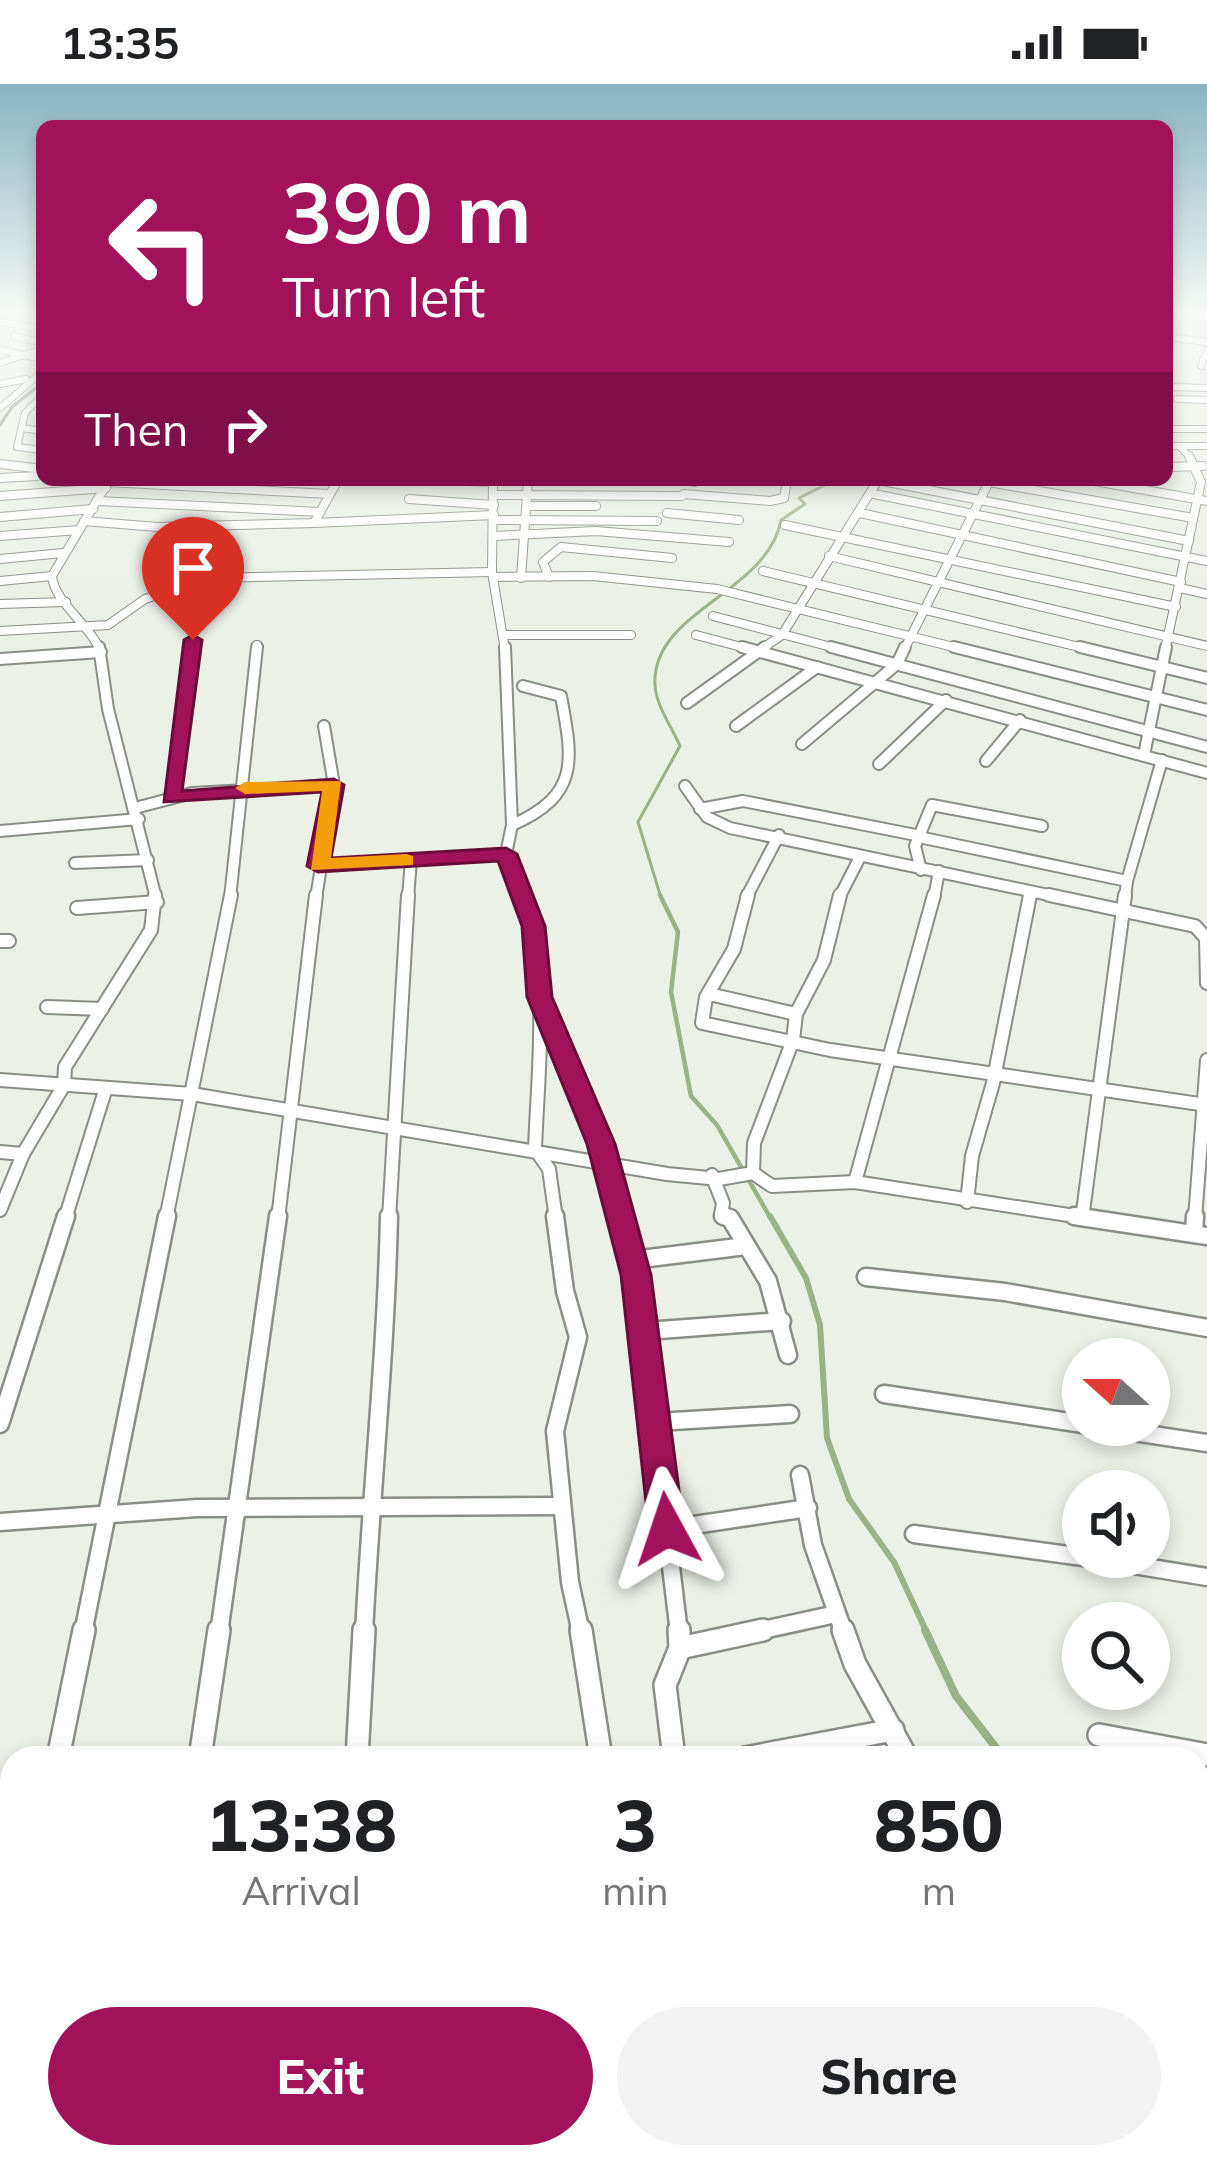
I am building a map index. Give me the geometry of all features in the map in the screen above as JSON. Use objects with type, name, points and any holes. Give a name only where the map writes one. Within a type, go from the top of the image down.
[{"type":"street","points":[[32,406],[25,413],[17,447],[36,449]]},
{"type":"street","points":[[25,413],[36,414]]},
{"type":"street","points":[[22,428],[36,429]]},
{"type":"street","points":[[1173,429],[1207,429]]},
{"type":"street","points":[[1173,446],[1207,446]]},
{"type":"street","points":[[1144,755],[1193,519],[1205,483],[1204,467],[1179,446]]},
{"type":"street","points":[[0,464],[36,471]]},
{"type":"street","points":[[1173,467],[1204,467]]},
{"type":"street","points":[[0,478],[36,473]]},
{"type":"street","points":[[0,496],[83,486]]},
{"type":"street","points":[[52,576],[106,486]]},
{"type":"street","points":[[168,486],[329,494]]},
{"type":"street","points":[[314,523],[334,486]]},
{"type":"street","points":[[457,486],[530,520],[657,520]]},
{"type":"street","points":[[521,578],[525,548],[533,534],[527,486]]},
{"type":"street","points":[[0,536],[82,526],[314,523],[529,494],[770,501],[784,498],[787,486]]},
{"type":"street","points":[[687,703],[782,635],[876,486]]},
{"type":"street","points":[[904,486],[1207,546]]},
{"type":"street","points":[[802,744],[897,664],[986,486]]},
{"type":"street","points":[[1016,486],[1207,523]]},
{"type":"street","points":[[1124,486],[1201,499]]},
{"type":"street","points":[[874,494],[1207,565]]},
{"type":"street","points":[[410,499],[494,500]]},
{"type":"street","points":[[494,500],[493,574],[510,680],[512,825],[506,854],[533,926],[540,997],[535,1149],[549,1169],[566,1291],[578,1336],[555,1431],[599,1746]]},
{"type":"street","points":[[0,517],[95,505],[320,512]]},
{"type":"street","points":[[530,506],[596,506]]},
{"type":"street","points":[[668,513],[739,520]]},
{"type":"street","points":[[860,513],[1207,594]]},
{"type":"street","points":[[1034,527],[1041,514]]},
{"type":"street","points":[[785,525],[1177,607]]},
{"type":"street","points":[[494,536],[596,531],[729,542]]},
{"type":"street","points":[[549,578],[543,562],[561,547],[672,558]]},
{"type":"street","points":[[0,559],[63,554]]},
{"type":"street","points":[[829,556],[1203,645],[1191,674]]},
{"type":"street","points":[[763,572],[1207,678]]},
{"type":"street","points":[[0,631],[92,628],[115,621],[145,599],[209,578],[493,574],[722,590],[1207,710]]},
{"type":"street","points":[[0,581],[52,576]]},
{"type":"street","points":[[0,1210],[22,1154],[64,1085],[65,1067],[151,929],[158,902],[108,709],[100,652],[92,628],[66,602],[52,576]]},
{"type":"street","points":[[0,604],[66,602]]},
{"type":"street","points":[[713,616],[1207,747]]},
{"type":"street","points":[[503,635],[631,635]]},
{"type":"street","points":[[696,635],[1207,773]]},
{"type":"street","points":[[171,798],[193,640]]},
{"type":"street","points":[[60,1746],[193,1094],[248,788],[256,645]]},
{"type":"street","points":[[0,659],[100,652]]},
{"type":"street","points":[[736,726],[817,667]]},
{"type":"street","points":[[512,825],[542,814],[560,800],[569,777],[569,715],[561,696],[524,686]]},
{"type":"street","points":[[879,764],[946,700]]},
{"type":"street","points":[[986,761],[1020,720]]},
{"type":"street","points":[[202,1746],[312,962],[318,866],[334,785],[324,726]]},
{"type":"street","points":[[1082,1220],[1127,881],[1162,760]]},
{"type":"street","points":[[0,831],[137,813],[171,798],[248,788],[334,785]]},
{"type":"street","points":[[685,786],[700,809],[718,824],[1202,930],[1207,983]]},
{"type":"street","points":[[700,809],[743,801],[1127,881]]},
{"type":"street","points":[[921,870],[915,861],[932,805],[1042,826]]},
{"type":"street","points":[[779,835],[771,860],[743,905],[745,918],[732,954],[709,994],[702,1023],[830,1050],[1207,1105]]},
{"type":"street","points":[[318,866],[506,854]]},
{"type":"street","points":[[753,1174],[754,1143],[793,1040],[796,1014],[824,960],[838,900],[860,857]]},
{"type":"street","points":[[75,863],[148,860]]},
{"type":"street","points":[[358,1746],[370,1506],[387,1315],[390,1127],[411,860]]},
{"type":"street","points":[[855,1182],[887,1056],[922,965],[939,871]]},
{"type":"street","points":[[967,1202],[972,1156],[1031,892]]},
{"type":"street","points":[[77,908],[158,902]]},
{"type":"street","points":[[709,994],[796,1014]]},
{"type":"street","points":[[540,997],[607,1161],[632,1260],[646,1331],[680,1648]]},
{"type":"street","points":[[46,1007],[102,1009]]},
{"type":"street","points":[[0,1079],[193,1094],[667,1174],[753,1174],[772,1186],[855,1182],[1082,1220],[1200,1234],[1207,1060]]},
{"type":"street","points":[[0,1424],[105,1090]]},
{"type":"street","points":[[0,1152],[22,1154]]},
{"type":"street","points":[[712,1175],[723,1203],[722,1215],[730,1218],[763,1269],[782,1321],[788,1355]]},
{"type":"street","points":[[632,1260],[746,1246]]},
{"type":"street","points":[[866,1277],[1006,1292],[1207,1328]]},
{"type":"street","points":[[646,1331],[782,1321]]},
{"type":"street","points":[[884,1394],[1062,1421]]},
{"type":"street","points":[[657,1422],[790,1414]]},
{"type":"street","points":[[1170,1438],[1207,1444]]},
{"type":"street","points":[[800,1475],[813,1545],[836,1614],[855,1664],[901,1746]]},
{"type":"street","points":[[0,1522],[238,1507],[562,1506]]},
{"type":"street","points":[[667,1529],[808,1508]]},
{"type":"street","points":[[914,1534],[1062,1554]]},
{"type":"street","points":[[1170,1571],[1207,1577]]},
{"type":"street","points":[[673,1746],[666,1673],[669,1659],[680,1648],[836,1614]]},
{"type":"street","points":[[808,1746],[893,1730]]},
{"type":"street","points":[[1100,1736],[1156,1746]]},
{"type":"waterway","points":[[660,896],[638,822],[680,746],[656,693],[659,660],[671,638],[755,566],[772,545],[781,520],[805,504],[799,498],[823,486]]},
{"type":"waterway","points":[[660,896],[678,932],[671,992],[691,1096],[717,1125],[771,1219]]},
{"type":"waterway","points":[[770,1216],[806,1278],[820,1325],[827,1438],[849,1499],[894,1562],[927,1633]]},
{"type":"waterway","points":[[925,1630],[956,1696],[995,1746]]},
{"type":"railway","points":[[0,425],[13,406]]},
{"type":"slow traffic","points":[[245,788],[334,785],[318,866],[406,860]]},
{"type":"route","points":[[193,640],[171,798],[248,788],[334,785],[318,866],[506,854],[530,913],[540,997],[601,1144],[636,1275],[667,1529]]}]
